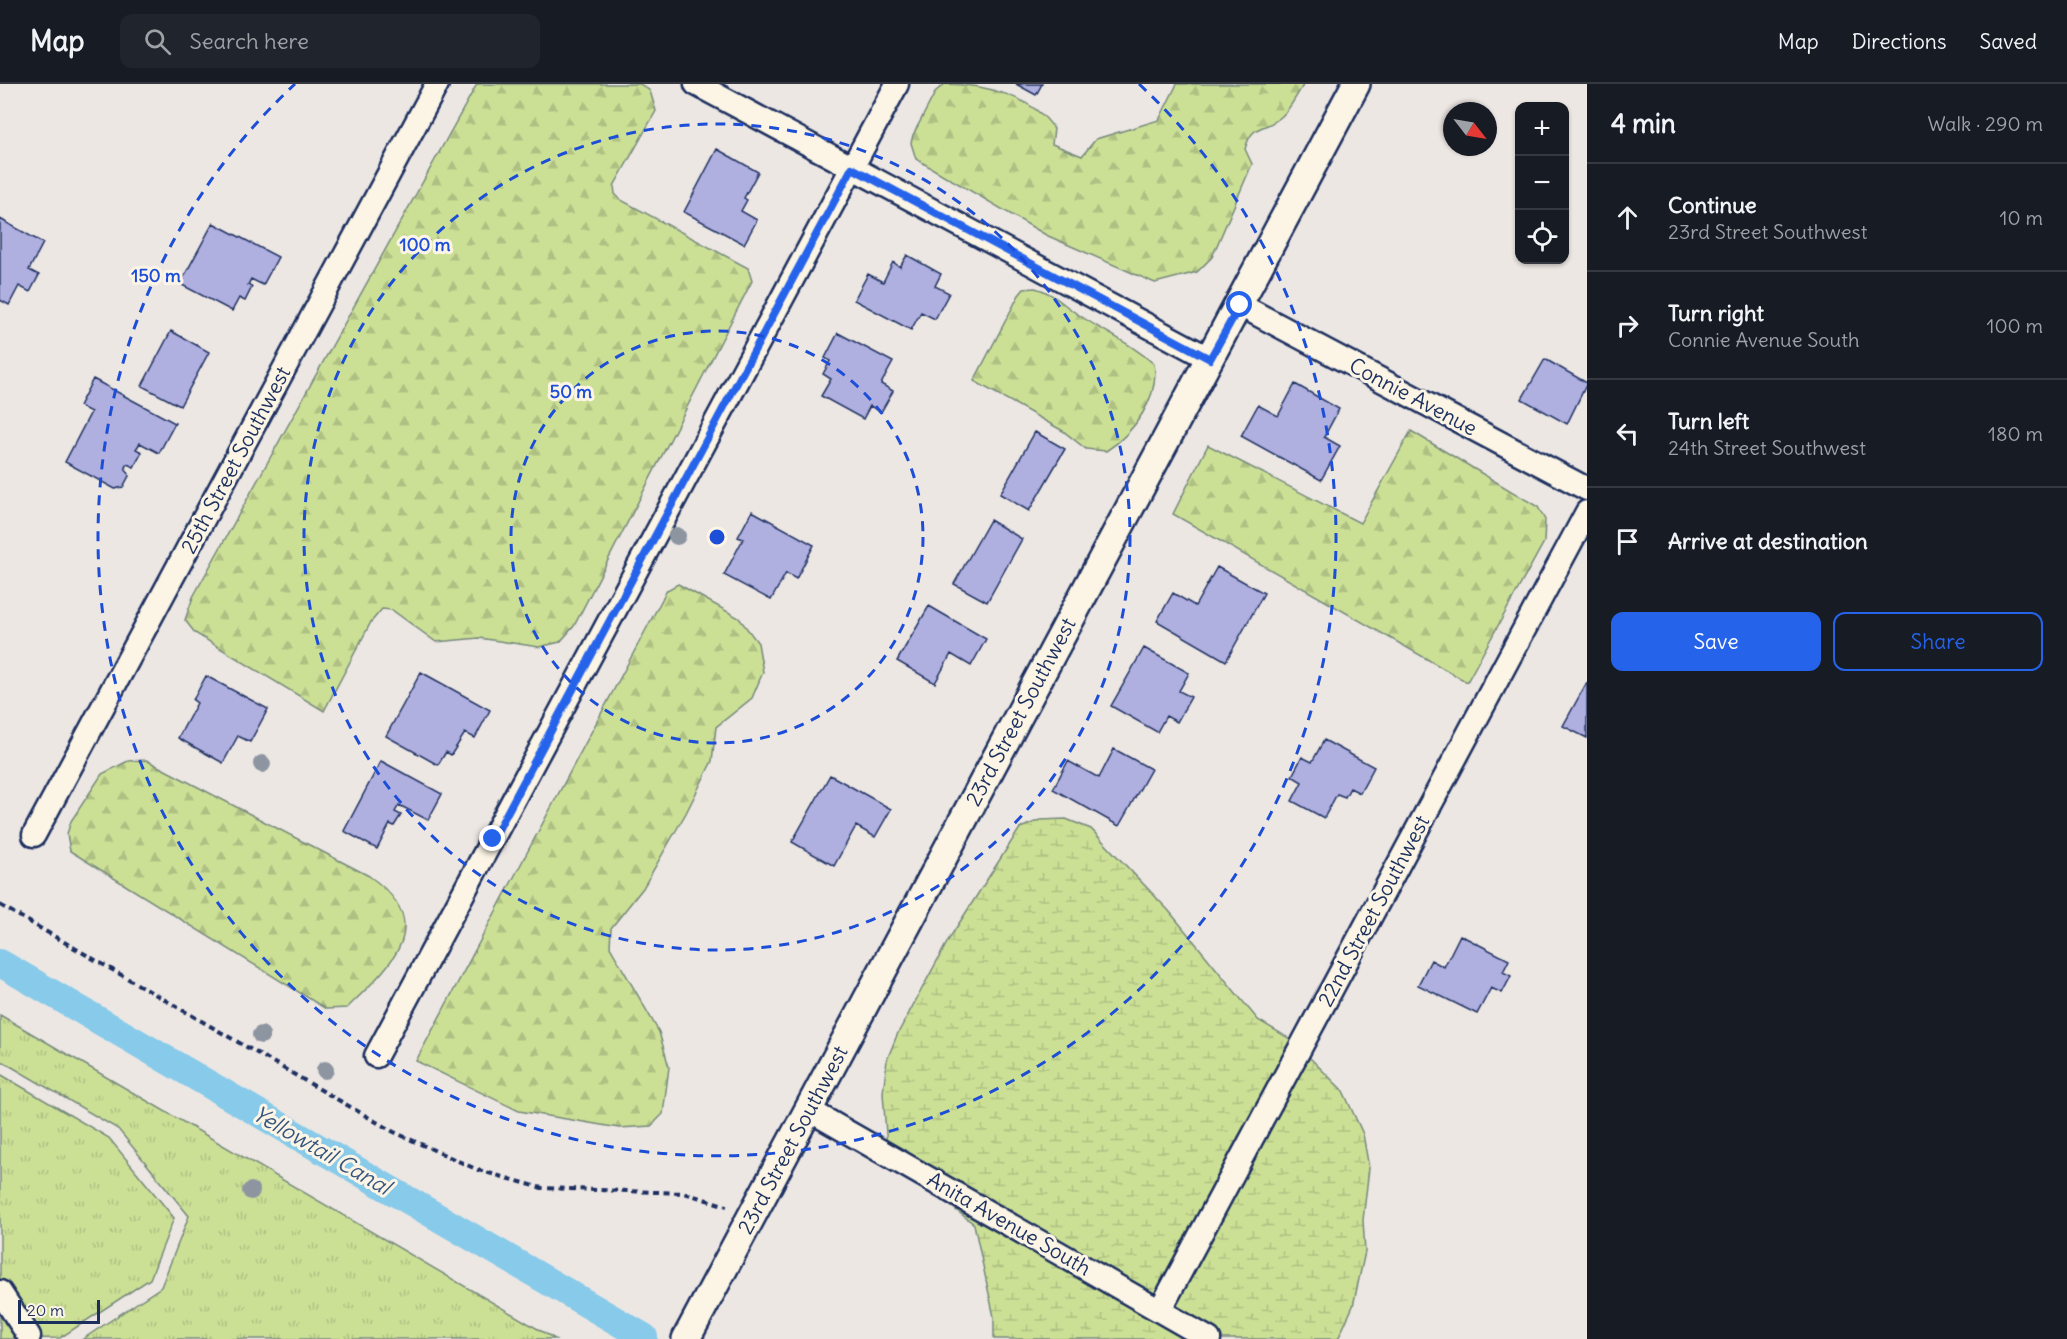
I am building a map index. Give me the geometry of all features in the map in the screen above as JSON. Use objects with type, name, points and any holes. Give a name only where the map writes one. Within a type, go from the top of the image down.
[{"type":"street","name":"25th Street Southwest","points":[[34,835],[437,84]]},
{"type":"street","points":[[696,84],[1210,359]]},
{"type":"street","points":[[376,1056],[897,84]]},
{"type":"street","name":"23rd Street Southwest","points":[[686,1339],[1356,84]]},
{"type":"street","name":"Connie Avenue","points":[[1240,305],[1587,489]]},
{"type":"street","name":"22nd Street Southwest","points":[[1160,1310],[1587,512]]},
{"type":"street","name":"Anita Avenue South","points":[[809,1110],[1209,1339]]},
{"type":"street","points":[[0,1292],[29,1336]]},
{"type":"path","points":[[0,904],[394,1132],[478,1170],[542,1188],[684,1193],[753,1214]]},
{"type":"green space","points":[[477,84],[640,84],[650,91],[656,111],[614,186],[615,194],[621,200],[748,268],[752,281],[574,626],[560,642],[539,647],[479,638],[436,642],[392,610],[382,609],[371,622],[324,711],[195,633],[185,620],[193,597]]},
{"type":"green space","points":[[945,84],[975,86],[1020,100],[1045,118],[1054,129],[1052,144],[1082,156],[1096,139],[1159,120],[1177,84],[1304,84],[1285,113],[1276,121],[1256,130],[1248,140],[1245,149],[1252,164],[1212,257],[1197,272],[1155,283],[1046,235],[916,159],[911,143],[913,135],[936,91]]},
{"type":"green space","points":[[1035,288],[1053,296],[1154,364],[1155,377],[1149,402],[1135,425],[1106,451],[1086,449],[1063,431],[974,381],[1019,295],[1024,289]]},
{"type":"green space","points":[[1411,431],[1538,507],[1545,520],[1544,542],[1467,682],[1173,514],[1208,445],[1360,523]]},
{"type":"green space","points":[[678,584],[739,618],[758,643],[763,672],[752,698],[716,727],[712,761],[686,813],[643,888],[611,928],[610,947],[659,1032],[669,1067],[663,1114],[651,1126],[619,1128],[519,1111],[416,1061],[667,590]]},
{"type":"green space","points":[[146,760],[369,876],[390,894],[401,911],[404,927],[401,944],[379,976],[347,1008],[326,1009],[70,851],[67,834],[71,821],[102,774],[128,761]]},
{"type":"green space","points":[[1066,819],[1091,829],[1169,911],[1258,1020],[1292,1040],[1343,1091],[1363,1134],[1369,1168],[1363,1220],[1365,1252],[1353,1306],[1338,1339],[994,1339],[994,1317],[974,1224],[914,1178],[887,1147],[883,1093],[887,1060],[897,1035],[949,939],[1020,828],[1040,820]]},
{"type":"green space","points":[[0,1015],[555,1339],[83,1339],[161,1287],[189,1216],[118,1129],[0,1060]]},
{"type":"green space","points":[[0,1074],[109,1138],[174,1218],[150,1279],[60,1338],[0,1339]]},
{"type":"building","points":[[1016,84],[1042,84],[1036,95]]},
{"type":"building","points":[[717,149],[758,172],[744,198],[747,200],[741,211],[757,220],[744,244],[684,212]]},
{"type":"building","points":[[0,219],[43,243],[29,270],[39,275],[30,292],[19,286],[9,305],[0,300]]},
{"type":"building","points":[[213,223],[278,257],[263,285],[251,279],[248,285],[252,287],[245,301],[239,298],[232,311],[180,284]]},
{"type":"building","points":[[907,255],[941,274],[935,286],[949,293],[935,319],[921,312],[911,330],[854,300],[868,274],[883,282],[893,262],[900,267]]},
{"type":"building","points":[[171,331],[209,352],[180,406],[142,386]]},
{"type":"building","points":[[838,333],[893,362],[881,384],[893,391],[881,412],[870,406],[863,419],[821,396],[831,379],[823,374],[830,361],[825,358]]},
{"type":"building","points":[[1545,359],[1587,383],[1567,424],[1522,399]]},
{"type":"building","points":[[93,379],[175,423],[159,453],[140,443],[136,449],[142,452],[134,467],[127,464],[125,467],[129,476],[123,487],[115,489],[65,462],[91,412],[79,406]]},
{"type":"building","points":[[1295,384],[1339,409],[1324,437],[1340,446],[1321,480],[1241,436],[1258,405],[1278,416]]},
{"type":"building","points":[[1035,432],[1065,449],[1029,511],[1000,494]]},
{"type":"building","points":[[752,511],[814,545],[796,579],[786,573],[771,600],[724,575],[743,539],[738,537]]},
{"type":"building","points":[[990,520],[1022,539],[987,602],[954,584]]},
{"type":"building","points":[[1217,567],[1264,593],[1226,661],[1157,621],[1173,593],[1195,606]]},
{"type":"building","points":[[929,606],[986,639],[971,666],[951,654],[935,683],[897,661]]},
{"type":"building","points":[[1144,648],[1189,673],[1179,691],[1191,697],[1177,722],[1166,716],[1157,732],[1111,706]]},
{"type":"building","points":[[421,672],[490,710],[475,738],[465,733],[451,755],[446,752],[438,765],[386,736]]},
{"type":"building","points":[[206,676],[268,709],[250,742],[238,736],[223,763],[178,738],[197,703],[193,700]]},
{"type":"building","points":[[1587,682],[1587,738],[1563,726]]},
{"type":"building","points":[[1324,740],[1374,767],[1360,793],[1350,788],[1345,797],[1337,794],[1324,818],[1292,801],[1302,782],[1292,776],[1302,757],[1312,762]]},
{"type":"building","points":[[1114,749],[1151,769],[1119,826],[1053,789],[1068,761],[1099,778]]},
{"type":"building","points":[[381,761],[442,794],[428,820],[399,805],[395,812],[401,815],[394,826],[390,824],[377,849],[344,831]]},
{"type":"building","points":[[830,775],[891,809],[875,837],[856,826],[834,866],[792,842]]},
{"type":"building","points":[[1460,935],[1509,960],[1503,972],[1511,976],[1502,993],[1491,988],[1477,1014],[1418,985],[1431,960],[1444,967]]},
{"type":"waterway","name":"Yellowtail Canal","points":[[0,963],[644,1337]]},
{"type":"route","points":[[493,839],[852,168],[1210,359],[1240,305]]}]
